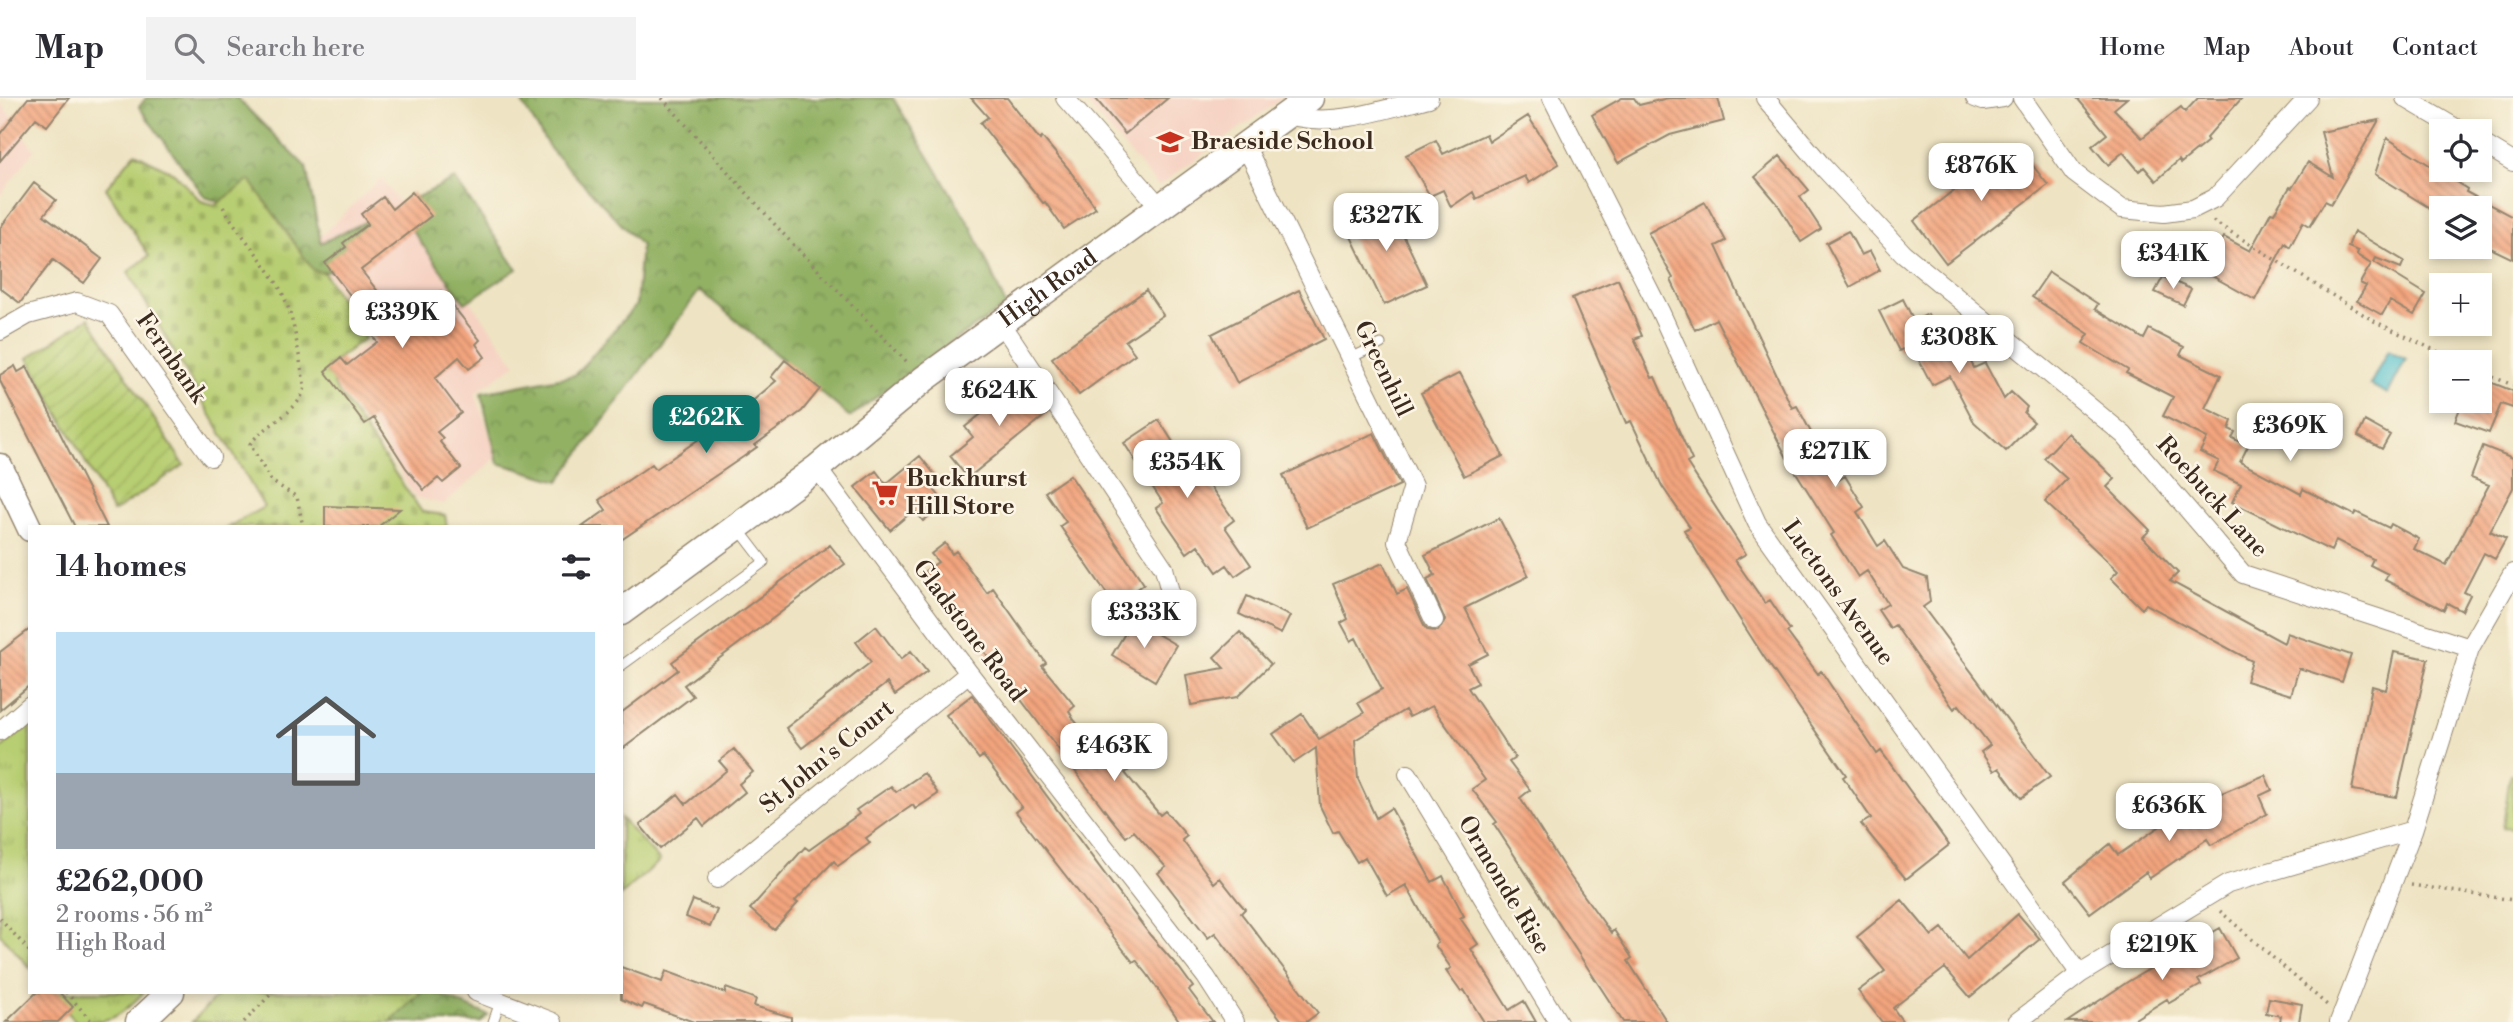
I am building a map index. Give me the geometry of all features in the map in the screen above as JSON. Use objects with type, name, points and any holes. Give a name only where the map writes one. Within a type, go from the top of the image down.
[{"type":"main road","name":"High Road","points":[[623,611],[817,468],[924,379],[1302,105]]},
{"type":"main road","points":[[139,1022],[169,994]]},
{"type":"street","points":[[1065,98],[1160,207]]},
{"type":"street","points":[[1302,105],[1296,117],[1311,120],[1345,117],[1409,100],[1429,98]]},
{"type":"street","name":"Luctons Avenue","points":[[1552,98],[1660,312],[1757,523],[2080,974]]},
{"type":"street","points":[[1975,98],[1983,102],[2003,98]]},
{"type":"street","points":[[2022,98],[2074,173],[2122,209],[2164,213],[2193,209],[2215,198],[2308,98]]},
{"type":"street","points":[[2405,98],[2441,119]]},
{"type":"street","name":"Roebuck Lane","points":[[1770,101],[1903,253],[2124,435],[2243,574],[2470,648]]},
{"type":"street","name":"Greenhill","points":[[1245,145],[1413,486],[1397,541],[1434,620]]},
{"type":"street","points":[[2492,149],[2513,162]]},
{"type":"street","name":"Fernbank","points":[[0,331],[28,315],[77,302],[109,314],[211,457]]},
{"type":"street","points":[[1002,324],[1164,568],[1177,620]]},
{"type":"street","points":[[0,466],[28,525]]},
{"type":"street","name":"Gladstone Road","points":[[817,468],[969,673],[1206,977],[1235,1022]]},
{"type":"street","points":[[2339,1022],[2395,882],[2470,648],[2513,573]]},
{"type":"street","name":"St John's Court","points":[[717,879],[969,673]]},
{"type":"street","points":[[0,730],[28,707]]},
{"type":"street","name":"Ormonde Rise","points":[[1408,774],[1558,1022]]},
{"type":"street","points":[[2017,1022],[2080,974],[2228,884],[2413,830]]},
{"type":"street","points":[[481,994],[553,1022]]},
{"type":"lane","points":[[1350,358],[1381,344]]},
{"type":"lane","points":[[623,665],[764,562],[737,527]]},
{"type":"lane","points":[[493,1022],[500,1002]]},
{"type":"path","points":[[662,98],[787,238],[924,379]]},
{"type":"path","points":[[223,206],[242,238],[279,288],[286,303],[305,387],[303,395],[289,411],[258,434],[250,444],[271,481],[297,497],[303,525]]},
{"type":"path","points":[[2193,209],[2374,321],[2434,350]]},
{"type":"path","points":[[2492,377],[2513,385]]},
{"type":"path","points":[[2395,882],[2513,900]]},
{"type":"path","points":[[2226,917],[2322,1000]]},
{"type":"path","points":[[0,918],[28,950]]},
{"type":"path","points":[[68,994],[92,1022]]},
{"type":"path","points":[[244,1022],[271,994]]},
{"type":"shaded area","name":"Braeside School","points":[[1082,98],[1283,98],[1158,186]]},
{"type":"shaded area","points":[[0,101],[34,150],[0,196]]},
{"type":"shaded area","points":[[381,178],[516,364],[475,393],[497,457],[444,504],[415,497],[338,367],[374,338],[309,248]]},
{"type":"green space","points":[[146,98],[237,98],[306,167],[321,243],[455,179],[517,269],[465,303],[411,229],[342,267],[295,280],[249,212],[205,197],[139,107]]},
{"type":"green space","points":[[519,98],[893,98],[972,228],[1006,306],[928,358],[850,417],[700,290],[559,481],[498,463],[481,393],[575,375],[636,305],[641,245],[551,150]]},
{"type":"green space","points":[[135,153],[174,173],[201,201],[216,205],[250,180],[313,270],[324,273],[365,338],[328,366],[335,387],[422,512],[445,515],[447,525],[232,525],[264,507],[128,272],[149,256],[106,188]]},
{"type":"green space","points":[[89,318],[184,465],[113,512],[28,358]]},
{"type":"green space","points":[[28,726],[28,966],[0,934],[0,749]]},
{"type":"green space","points":[[2510,774],[2513,774],[2513,829],[2503,828]]},
{"type":"green space","points":[[623,820],[660,861],[623,893]]},
{"type":"green space","points":[[52,994],[142,994],[114,1017],[76,1022]]},
{"type":"green space","points":[[219,994],[420,994],[390,1022],[192,1022]]},
{"type":"green space","points":[[420,994],[438,994],[488,1015],[481,1022],[390,1022]]},
{"type":"water","points":[[2388,350],[2406,359],[2388,394],[2370,385]]},
{"type":"building","points":[[28,98],[69,98],[47,126],[36,118],[0,161],[0,134]]},
{"type":"building","points":[[971,98],[1007,98],[1040,140],[1042,137],[1068,168],[1096,208],[1064,229],[980,123],[988,117]]},
{"type":"building","name":"Braeside School","points":[[1095,98],[1168,98],[1125,134]]},
{"type":"building","points":[[1622,98],[1634,98],[1639,105],[1668,98],[1718,98],[1724,121],[1670,135],[1618,163],[1592,115]]},
{"type":"building","points":[[2077,98],[2127,98],[2114,109],[2142,138],[2181,107],[2185,112],[2198,98],[2242,98],[2206,138],[2208,141],[2181,163],[2179,160],[2156,181],[2144,167],[2139,171],[2123,152],[2108,165],[2092,146],[2107,134]]},
{"type":"building","points":[[1528,116],[1559,164],[1529,183],[1525,176],[1476,199],[1473,192],[1451,207],[1443,190],[1430,196],[1406,155],[1436,140],[1443,154],[1486,134],[1489,141]]},
{"type":"building","points":[[2379,120],[2331,204],[2325,201],[2310,226],[2303,222],[2290,247],[2285,243],[2255,300],[2205,272],[2224,237],[2250,251],[2271,212],[2274,213],[2308,162],[2333,177],[2321,132]]},
{"type":"building","points":[[2387,138],[2429,165],[2429,182],[2456,182],[2474,196],[2429,196],[2429,208],[2375,174]]},
{"type":"building","points":[[2015,143],[2048,185],[1946,263],[1914,221]]},
{"type":"building","points":[[1780,156],[1809,190],[1800,197],[1821,229],[1801,242],[1777,203],[1755,177]]},
{"type":"building","points":[[34,183],[56,200],[44,215],[102,259],[84,283],[53,260],[20,303],[0,288],[0,228]]},
{"type":"building","points":[[412,192],[431,216],[361,270],[402,322],[441,291],[480,340],[476,344],[485,357],[469,369],[459,357],[435,378],[461,413],[437,432],[443,438],[440,442],[461,468],[443,483],[438,478],[424,490],[406,468],[374,418],[365,424],[325,371],[341,358],[347,365],[377,342],[361,321],[367,317],[325,263],[346,247],[343,243],[368,224],[361,214],[383,197],[392,209]]},
{"type":"building","points":[[1387,201],[1427,285],[1384,305],[1344,222]]},
{"type":"building","points":[[1705,202],[1726,241],[1716,246],[1792,408],[1797,406],[1837,481],[1845,476],[1864,507],[1857,512],[1878,546],[1885,541],[1903,569],[1927,578],[1930,602],[1923,607],[2050,777],[2021,798],[1999,768],[1994,771],[1981,752],[1990,745],[1959,705],[1954,709],[1895,625],[1890,628],[1878,610],[1888,604],[1867,571],[1858,577],[1831,535],[1834,533],[1787,458],[1716,319],[1695,330],[1671,280],[1673,278],[1648,233]]},
{"type":"building","points":[[2492,206],[2513,217],[2513,259],[2492,249]]},
{"type":"building","points":[[1848,231],[1861,255],[1870,251],[1880,270],[1850,287],[1826,243]]},
{"type":"building","points":[[2354,231],[2404,261],[2401,268],[2376,258],[2374,262],[2426,294],[2414,315],[2390,301],[2382,315],[2357,301],[2366,286],[2360,283],[2371,264],[2357,255],[2358,251],[2348,247]]},
{"type":"building","points":[[2049,272],[2098,304],[2095,309],[2144,339],[2149,329],[2184,347],[2180,355],[2221,375],[2205,408],[2232,421],[2229,429],[2235,432],[2232,438],[2248,446],[2240,462],[2301,494],[2303,489],[2354,515],[2356,512],[2389,528],[2391,524],[2419,539],[2414,549],[2446,565],[2489,485],[2471,478],[2483,446],[2513,458],[2513,488],[2490,531],[2506,539],[2495,559],[2484,553],[2464,592],[2470,595],[2462,611],[2447,603],[2444,610],[2385,580],[2388,574],[2370,565],[2373,559],[2336,540],[2331,551],[2232,502],[2241,484],[2214,471],[2219,461],[2200,452],[2207,438],[2163,416],[2173,397],[2126,373],[2128,370],[2083,343],[2089,334],[2032,297]]},
{"type":"building","points":[[2163,277],[2191,289],[2183,305],[2155,292]]},
{"type":"building","points":[[1618,279],[1642,336],[1634,339],[1652,378],[1655,377],[1692,460],[1687,463],[1746,554],[1735,560],[1765,603],[1770,600],[1790,630],[1787,632],[1818,674],[1821,671],[1877,754],[1881,751],[1949,845],[1906,879],[1861,824],[1871,818],[1843,777],[1846,775],[1764,657],[1707,568],[1684,530],[1690,527],[1662,486],[1631,421],[1626,423],[1572,298]]},
{"type":"building","points":[[1146,290],[1163,315],[1125,341],[1135,354],[1079,395],[1052,358]]},
{"type":"building","points":[[1299,290],[1324,339],[1237,383],[1212,334]]},
{"type":"building","points":[[1903,299],[1914,321],[1928,314],[1942,343],[1957,335],[1974,368],[1985,363],[2004,399],[2011,392],[2027,407],[2024,413],[2034,422],[2006,451],[1974,422],[1950,376],[1932,385],[1911,345],[1899,351],[1879,311]]},
{"type":"building","points":[[785,360],[820,389],[802,411],[755,445],[757,447],[623,539],[623,525],[585,525],[606,510],[599,500],[652,464],[656,469],[748,405],[776,381],[771,377]]},
{"type":"building","points":[[15,366],[18,372],[27,367],[106,525],[74,525],[0,381],[0,375]]},
{"type":"building","points":[[1460,373],[1503,456],[1464,476],[1421,393]]},
{"type":"building","points":[[1025,379],[1048,413],[968,478],[950,456],[973,437],[965,427]]},
{"type":"building","points":[[2492,383],[2513,391],[2513,408],[2501,404],[2489,433],[2455,421],[2458,413],[2492,413]]},
{"type":"building","points":[[1159,420],[1197,480],[1203,476],[1234,520],[1225,527],[1251,565],[1235,576],[1227,565],[1217,572],[1198,545],[1187,553],[1156,508],[1163,503],[1124,443]]},
{"type":"building","points":[[2365,421],[2390,435],[2382,449],[2358,436]]},
{"type":"building","points":[[1374,433],[1400,485],[1307,528],[1283,475]]},
{"type":"building","points":[[2068,433],[2115,479],[2107,487],[2150,530],[2143,537],[2178,573],[2170,581],[2284,643],[2287,633],[2351,655],[2342,682],[2299,668],[2291,695],[2246,681],[2252,661],[2146,604],[2142,609],[2111,578],[2118,571],[2045,502],[2067,479],[2044,458]]},
{"type":"building","points":[[920,456],[939,480],[931,486],[945,503],[923,521],[914,510],[890,530],[855,487],[876,471],[886,484]]},
{"type":"building","points":[[1070,475],[1144,584],[1130,595],[1140,608],[1125,620],[1060,526],[1066,522],[1045,492]]},
{"type":"building","points":[[325,506],[400,509],[380,525],[325,525]]},
{"type":"building","points":[[1499,518],[1529,576],[1465,608],[1488,654],[1468,664],[1478,683],[1468,688],[1515,758],[1509,762],[1530,790],[1520,798],[1567,872],[1611,933],[1614,930],[1632,958],[1628,961],[1667,1022],[1623,1022],[1494,824],[1497,822],[1472,789],[1485,780],[1432,706],[1409,717],[1405,710],[1355,740],[1358,779],[1376,818],[1391,808],[1432,882],[1443,876],[1464,916],[1460,918],[1478,944],[1471,949],[1509,1010],[1524,1001],[1536,1022],[1484,1022],[1464,990],[1461,992],[1446,971],[1451,968],[1435,945],[1438,943],[1406,885],[1387,896],[1365,857],[1357,862],[1338,831],[1333,833],[1320,806],[1316,748],[1294,763],[1273,734],[1302,714],[1319,739],[1364,713],[1358,703],[1382,689],[1356,638],[1351,641],[1341,623],[1348,619],[1333,584],[1383,563],[1397,594],[1407,589],[1424,625],[1428,630],[1438,631],[1445,620],[1427,579],[1435,575],[1425,555]]},
{"type":"building","points":[[945,543],[952,554],[956,551],[987,593],[993,588],[1046,663],[1042,666],[1075,706],[1069,711],[1074,720],[1111,763],[1117,758],[1128,771],[1125,773],[1160,815],[1165,811],[1187,836],[1182,840],[1214,883],[1220,878],[1245,909],[1241,913],[1318,1013],[1306,1022],[1283,1022],[1215,933],[1208,938],[1158,873],[1166,867],[1134,831],[1126,837],[1110,817],[924,572],[938,562],[931,554]]},
{"type":"building","points":[[830,545],[845,564],[684,685],[693,696],[623,748],[623,711],[678,670],[672,662]]},
{"type":"building","points":[[1247,596],[1290,616],[1281,634],[1239,614]]},
{"type":"building","points":[[1133,620],[1176,645],[1155,681],[1112,655]]},
{"type":"building","points":[[876,626],[901,659],[911,651],[927,672],[895,695],[887,683],[802,748],[786,728],[871,662],[856,642]]},
{"type":"building","points":[[28,631],[28,687],[0,710],[0,652]]},
{"type":"building","points":[[1240,632],[1271,664],[1237,697],[1191,705],[1186,675],[1224,668],[1214,657]]},
{"type":"building","points":[[2394,652],[2428,659],[2397,797],[2352,790],[2372,686],[2386,690]]},
{"type":"building","points":[[972,695],[1150,935],[1180,969],[1193,987],[1189,990],[1213,1022],[1180,1022],[1148,975],[1136,960],[1133,962],[1016,812],[1022,807],[983,756],[979,759],[946,715]]},
{"type":"building","points":[[734,749],[753,772],[739,784],[745,792],[704,826],[698,818],[660,849],[640,825],[678,794],[686,804],[727,770],[719,761]]},
{"type":"building","points":[[924,773],[938,794],[915,809],[913,805],[888,822],[866,838],[870,843],[838,866],[834,861],[795,901],[798,903],[774,930],[750,909],[805,847],[809,850],[859,814],[856,810],[891,786],[896,792]]},
{"type":"building","points":[[2265,775],[2272,790],[2259,796],[2267,814],[2211,845],[2207,839],[2150,878],[2146,872],[2090,913],[2065,881],[2110,844],[2118,855],[2175,816],[2177,818],[2217,795]]},
{"type":"building","points":[[693,900],[717,910],[710,927],[686,917]]},
{"type":"building","points":[[1902,900],[1932,936],[1942,928],[1967,960],[2018,914],[2040,939],[1970,997],[1945,968],[1893,1008],[1903,1022],[1882,1022],[1858,991],[1885,971],[1857,937]]},
{"type":"building","points":[[2220,928],[2237,958],[2198,980],[2201,985],[2169,1003],[2167,999],[2130,1022],[2067,1022],[2129,981]]},
{"type":"building","points":[[623,968],[662,982],[666,971],[725,993],[726,988],[756,999],[754,1006],[791,1017],[791,1022],[694,1022],[644,1004],[642,1008],[621,999]]},
{"type":"building","points":[[35,994],[61,994],[73,1007],[58,1022],[6,1022]]},
{"type":"building","points":[[2269,998],[2302,1004],[2299,1022],[2280,1022],[2281,1016],[2266,1013]]},
{"type":"place","name":"Braeside School","points":[[1170,142]]},
{"type":"place","name":"Buckhurst Hill Store","points":[[885,493]]}]
